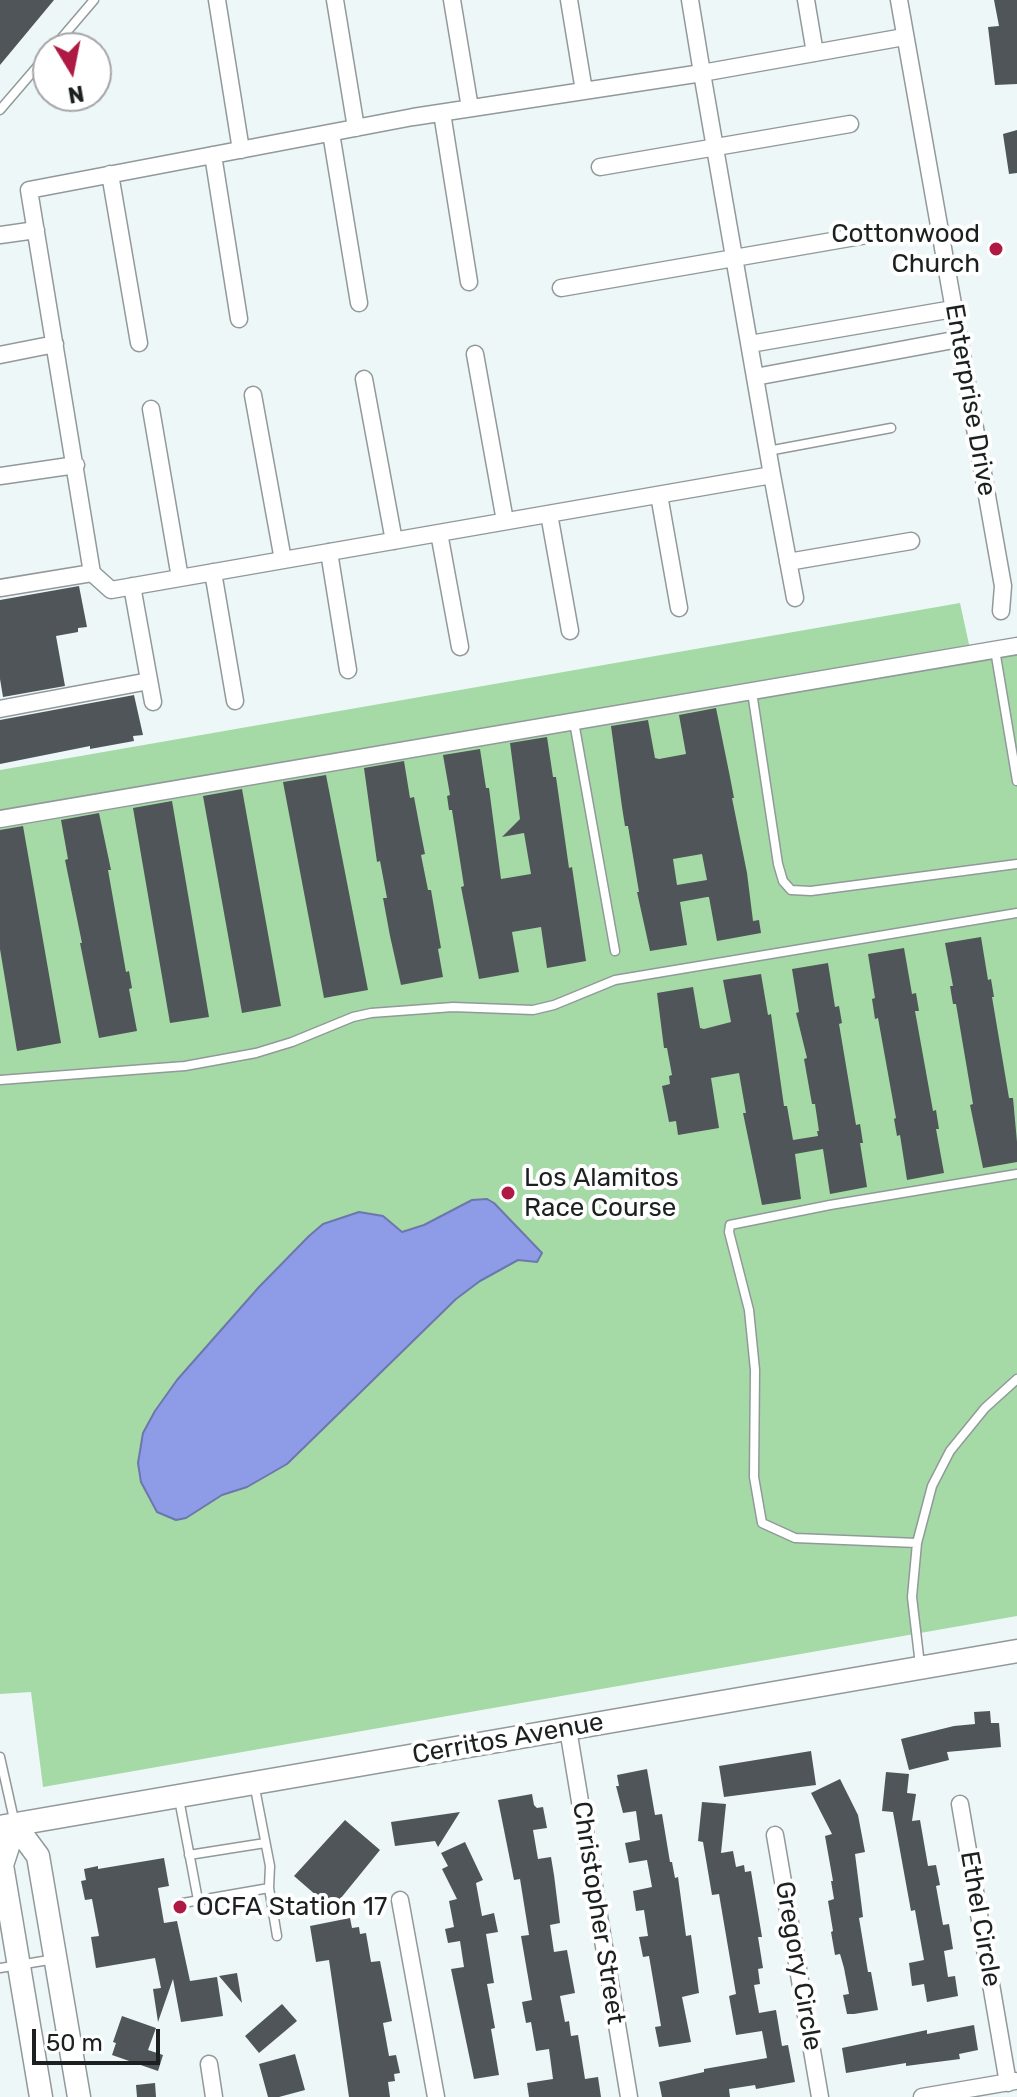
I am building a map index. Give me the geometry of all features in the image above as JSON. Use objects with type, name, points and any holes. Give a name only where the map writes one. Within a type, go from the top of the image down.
[{"type":"main road","name":"Cerritos Avenue","points":[[7,1826],[1017,1651]]},
{"type":"main road","points":[[7,1826],[38,1856],[79,2097]]},
{"type":"main road","points":[[7,1826],[2,1865],[10,1967],[41,2097]]},
{"type":"street","points":[[217,0],[241,150]]},
{"type":"street","points":[[335,0],[356,128]]},
{"type":"street","points":[[452,0],[470,108]]},
{"type":"street","points":[[569,0],[584,91]]},
{"type":"street","points":[[690,0],[795,598]]},
{"type":"street","points":[[806,0],[815,53]]},
{"type":"street","name":"Enterprise Drive","points":[[899,0],[1003,586],[1001,611]]},
{"type":"street","points":[[772,475],[111,590],[92,573],[29,190],[470,108],[702,73],[904,37]]},
{"type":"street","points":[[442,113],[469,282]]},
{"type":"street","points":[[600,167],[850,124]]},
{"type":"street","points":[[331,133],[359,303]]},
{"type":"street","points":[[213,155],[239,319]]},
{"type":"street","points":[[110,174],[139,343]]},
{"type":"street","points":[[0,235],[36,230]]},
{"type":"street","points":[[561,288],[867,235]]},
{"type":"street","points":[[750,344],[953,309]]},
{"type":"street","points":[[755,377],[959,339]]},
{"type":"street","points":[[0,355],[55,344]]},
{"type":"street","points":[[475,354],[505,521]]},
{"type":"street","points":[[364,379],[394,541]]},
{"type":"street","points":[[253,395],[283,560]]},
{"type":"street","points":[[151,409],[180,578]]},
{"type":"street","points":[[0,476],[76,465]]},
{"type":"street","points":[[659,495],[679,608]]},
{"type":"street","points":[[549,514],[570,631]]},
{"type":"street","points":[[439,533],[460,647]]},
{"type":"street","points":[[788,562],[911,541]]},
{"type":"street","points":[[329,552],[348,670]]},
{"type":"street","points":[[213,572],[235,701]]},
{"type":"street","points":[[0,588],[92,573]]},
{"type":"street","points":[[132,586],[153,702]]},
{"type":"street","points":[[0,819],[1017,646]]},
{"type":"street","points":[[0,709],[149,681]]},
{"type":"street","name":"Christopher Street","points":[[568,1729],[629,2097]]},
{"type":"street","name":"Ethel Circle","points":[[960,1804],[1013,2082]]},
{"type":"street","name":"Gregory Circle","points":[[775,1835],[820,2097]]},
{"type":"street","points":[[400,1900],[436,2097]]},
{"type":"street","points":[[209,2064],[214,2097]]},
{"type":"street","points":[[922,2097],[1013,2082]]},
{"type":"lane","points":[[67,32],[94,0]]},
{"type":"lane","points":[[0,110],[32,73]]},
{"type":"lane","points":[[768,451],[891,428]]},
{"type":"lane","points":[[995,650],[1017,781]]},
{"type":"lane","points":[[752,692],[778,864],[783,881],[791,890],[811,891],[1017,864]]},
{"type":"lane","points":[[574,722],[615,951]]},
{"type":"lane","points":[[0,1080],[185,1066],[256,1053],[371,1013],[453,1007],[533,1010],[554,1005],[615,980],[1017,913]]},
{"type":"lane","points":[[917,1543],[795,1538],[762,1523],[754,1477],[755,1370],[749,1310],[729,1232],[730,1225],[1017,1174]]},
{"type":"lane","points":[[920,1668],[912,1597],[917,1543],[932,1486],[950,1451],[985,1408],[1017,1379]]},
{"type":"lane","points":[[0,1757],[7,1826]]},
{"type":"lane","points":[[254,1783],[270,1866],[269,1888],[277,1936]]},
{"type":"lane","points":[[178,1796],[198,1900]]},
{"type":"lane","points":[[189,1855],[265,1843]]},
{"type":"lane","points":[[183,1903],[269,1888]]},
{"type":"lane","points":[[10,1967],[56,1959]]},
{"type":"green space","name":"Los Alamitos Race Course","points":[[960,603],[970,649],[1017,639],[1017,1616],[43,1787],[31,1692],[0,1694],[0,770]]},
{"type":"water","points":[[487,1199],[542,1253],[537,1262],[518,1260],[480,1281],[456,1299],[287,1464],[247,1487],[222,1495],[186,1518],[176,1520],[157,1512],[141,1482],[138,1463],[143,1433],[155,1411],[177,1380],[309,1236],[323,1224],[359,1212],[383,1216],[402,1232],[424,1225],[472,1200]]},
{"type":"building","points":[[0,0],[54,0],[0,65]]},
{"type":"building","points":[[994,0],[1017,0],[1017,84],[995,85],[988,27],[999,26]]},
{"type":"building","points":[[1017,130],[1017,173],[1009,174],[1003,134]]},
{"type":"building","points":[[79,586],[87,627],[56,636],[65,686],[3,697],[0,679],[0,600]]},
{"type":"building","points":[[134,695],[143,735],[133,736],[134,741],[90,749],[90,746],[0,764],[0,720]]},
{"type":"building","points":[[716,708],[753,921],[759,920],[761,933],[717,941],[707,897],[680,902],[687,945],[650,951],[637,892],[628,826],[625,826],[611,726],[648,720],[655,758],[659,759],[686,754],[679,715]],"holes":[[[702,854],[707,880],[677,885],[673,859]]]},
{"type":"building","points":[[547,737],[586,961],[547,968],[541,927],[512,932],[519,972],[479,979],[461,887],[464,886],[452,810],[449,810],[447,796],[450,795],[443,755],[480,749],[486,788],[489,788],[501,879],[531,874],[524,833],[502,837],[520,819],[510,743]]},
{"type":"building","points":[[404,761],[425,854],[421,855],[428,890],[431,890],[443,977],[401,985],[383,898],[387,898],[380,861],[377,862],[364,768]]},
{"type":"building","points":[[326,775],[368,990],[324,998],[283,782]]},
{"type":"building","points":[[242,789],[281,1006],[242,1013],[203,796]]},
{"type":"building","points":[[172,801],[209,1017],[170,1023],[133,808]]},
{"type":"building","points":[[99,813],[126,972],[129,971],[132,988],[129,989],[137,1031],[99,1038],[65,860],[68,859],[61,820]]},
{"type":"building","points":[[23,826],[61,1043],[17,1051],[0,949],[0,830]]},
{"type":"building","points":[[981,937],[988,980],[991,979],[1009,1098],[1013,1098],[1017,1142],[1017,1162],[983,1168],[945,943]]},
{"type":"building","points":[[904,948],[912,994],[916,993],[919,1011],[915,1011],[933,1111],[936,1110],[944,1173],[907,1180],[878,1018],[875,1019],[868,954]]},
{"type":"building","points":[[828,963],[835,1007],[839,1006],[842,1023],[839,1024],[856,1125],[860,1124],[867,1187],[830,1194],[823,1149],[795,1154],[801,1199],[762,1205],[743,1113],[746,1113],[739,1073],[711,1078],[719,1128],[678,1135],[676,1121],[669,1122],[662,1086],[670,1084],[669,1076],[672,1075],[667,1048],[664,1048],[657,993],[693,987],[700,1028],[704,1029],[731,1022],[723,980],[761,974],[768,1015],[771,1014],[784,1106],[787,1106],[793,1140],[818,1136],[815,1104],[812,1104],[804,1059],[807,1058],[796,1013],[799,1012],[792,969]]},
{"type":"building","points":[[990,1711],[991,1723],[999,1723],[1001,1747],[947,1752],[949,1760],[909,1770],[901,1739],[975,1724],[974,1712]]},
{"type":"building","points":[[811,1751],[816,1785],[724,1797],[719,1766]]},
{"type":"building","points":[[647,1769],[655,1815],[662,1814],[670,1862],[675,1878],[678,1877],[686,1936],[691,1935],[699,1993],[682,1997],[691,2042],[659,2047],[655,2027],[661,2026],[649,1956],[643,1957],[639,1937],[648,1936],[644,1910],[636,1911],[633,1891],[652,1887],[647,1860],[629,1863],[625,1843],[640,1840],[636,1811],[623,1813],[616,1786],[619,1786],[617,1775]]},
{"type":"building","points":[[886,1772],[909,1774],[907,1793],[916,1794],[912,1821],[920,1820],[928,1866],[936,1865],[940,1885],[936,1886],[943,1925],[949,1924],[953,1949],[944,1951],[948,1977],[955,1976],[958,1996],[927,2002],[924,1984],[912,1986],[909,1963],[924,1960],[915,1910],[911,1911],[893,1812],[882,1811]]},
{"type":"building","points":[[840,1779],[858,1815],[865,1852],[855,1854],[863,1917],[859,1918],[878,2010],[854,2014],[847,2014],[843,1995],[849,1994],[844,1968],[840,1954],[835,1955],[831,1932],[828,1901],[834,1899],[833,1881],[825,1836],[832,1834],[811,1793]]},
{"type":"building","points":[[532,1794],[534,1805],[543,1807],[547,1828],[533,1830],[538,1859],[551,1857],[554,1875],[560,1923],[550,1925],[554,1952],[567,1950],[575,1993],[560,1996],[565,2022],[569,2021],[571,2036],[578,2035],[585,2079],[598,2077],[601,2097],[529,2097],[527,2083],[553,2079],[549,2049],[536,2051],[531,2022],[526,2023],[522,2002],[532,2000],[521,1936],[529,1935],[520,1879],[514,1880],[498,1800]]},
{"type":"building","points":[[702,1802],[726,1804],[721,1853],[733,1851],[736,1867],[744,1865],[745,1872],[751,1871],[762,1937],[758,1937],[763,1968],[758,1969],[760,1984],[754,1985],[759,2013],[776,2010],[782,2046],[788,2045],[795,2082],[756,2089],[755,2085],[729,2089],[730,2097],[662,2097],[659,2082],[704,2072],[704,2069],[767,2058],[762,2031],[736,2035],[729,1996],[736,1994],[719,1894],[712,1895],[703,1842],[698,1841]]},
{"type":"building","points":[[460,1812],[438,1847],[435,1841],[395,1846],[391,1822]]},
{"type":"building","points":[[345,1820],[380,1850],[332,1909],[294,1876]]},
{"type":"building","points":[[465,1842],[483,1880],[476,1883],[482,1916],[494,1913],[498,1932],[486,1934],[494,1983],[487,1984],[495,2028],[491,2029],[499,2075],[474,2079],[451,1969],[464,1967],[460,1941],[448,1943],[445,1929],[454,1927],[449,1901],[457,1899],[442,1869],[448,1866],[441,1853]]},
{"type":"building","points":[[164,1858],[169,1886],[158,1888],[164,1923],[177,1921],[190,1981],[217,1977],[223,2016],[181,2022],[173,1979],[158,2022],[153,1989],[161,1988],[155,1958],[96,1968],[91,1937],[99,1936],[92,1899],[85,1900],[81,1881],[86,1880],[84,1869]]},
{"type":"building","points":[[350,1918],[352,1928],[359,1927],[360,1934],[366,1933],[371,1962],[380,1961],[392,2021],[383,2023],[389,2056],[396,2055],[400,2073],[394,2074],[395,2081],[388,2082],[390,2097],[349,2097],[329,1960],[316,1962],[310,1926]]},
{"type":"building","points":[[237,1973],[242,2003],[219,1976]]},
{"type":"building","points":[[282,2004],[297,2021],[259,2053],[245,2036]]},
{"type":"building","points":[[122,2016],[156,2028],[148,2050],[163,2055],[158,2071],[112,2055]]},
{"type":"building","points":[[974,2025],[978,2050],[959,2054],[960,2059],[906,2066],[906,2063],[846,2073],[842,2048],[927,2030],[927,2034]]},
{"type":"building","points":[[295,2054],[305,2090],[268,2097],[259,2064]]},
{"type":"building","points":[[155,2083],[156,2097],[137,2097],[136,2085]]},
{"type":"place","name":"Cottonwood Church","points":[[996,249]]},
{"type":"place","name":"Los Alamitos Race Course","points":[[508,1193]]},
{"type":"place","name":"OCFA Station 17","points":[[180,1907]]}]
